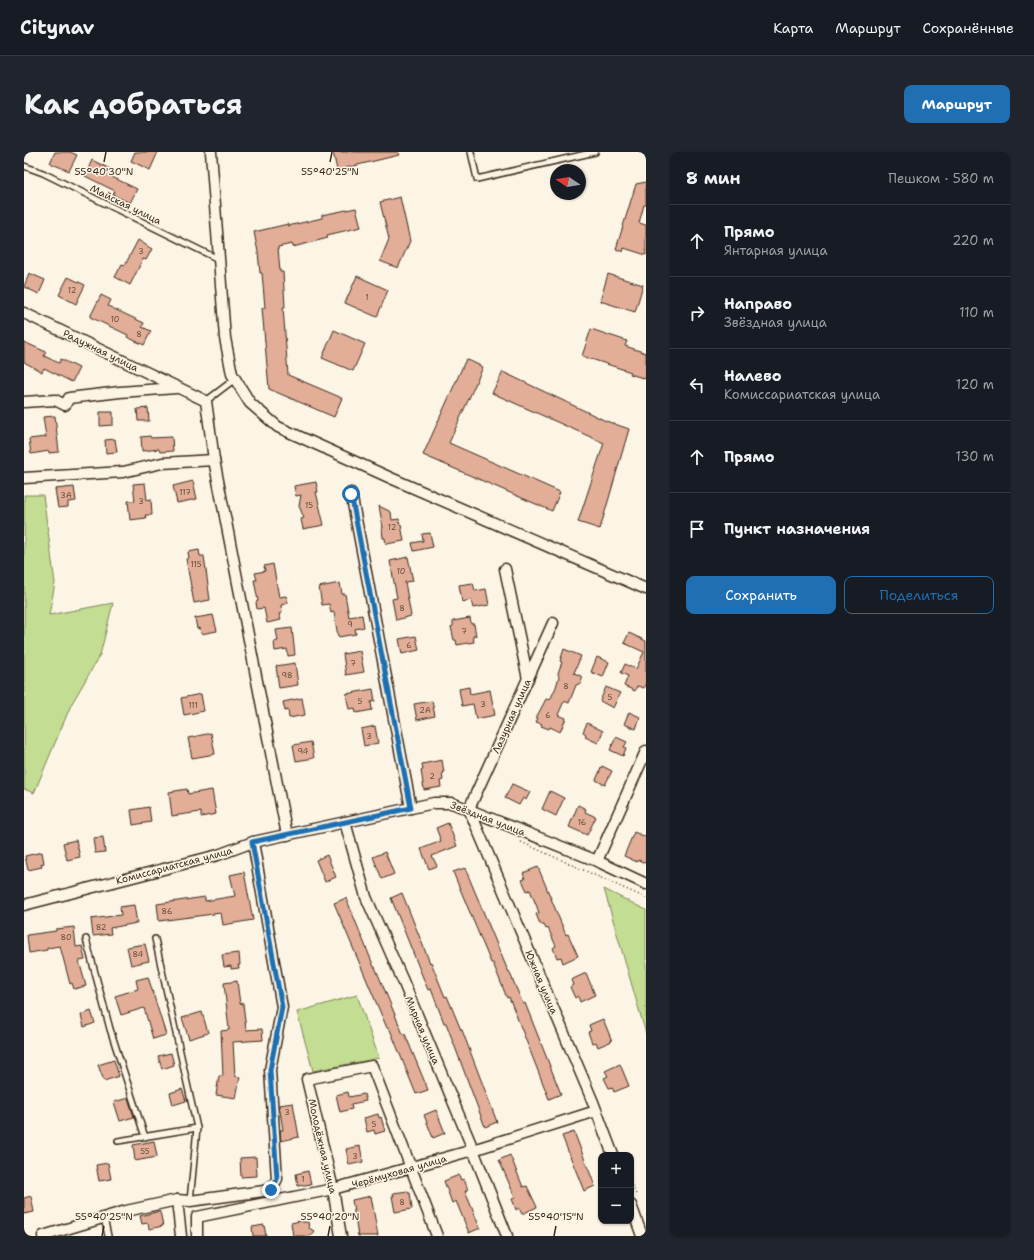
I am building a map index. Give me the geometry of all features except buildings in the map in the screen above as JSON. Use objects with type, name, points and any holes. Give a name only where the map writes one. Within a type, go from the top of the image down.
[{"type":"street","points":[[211,152],[225,338],[232,374],[250,403],[278,427],[393,479],[646,589]]},
{"type":"street","name":"Радужная улица","points":[[24,313],[206,401]]},
{"type":"street","points":[[24,402],[56,400],[65,405],[69,398],[120,392],[178,388]]},
{"type":"street","points":[[206,401],[214,460],[287,835]]},
{"type":"street","points":[[24,478],[123,472],[162,463],[214,460]]},
{"type":"street","points":[[351,494],[411,808]]},
{"type":"street","points":[[505,570],[528,679]]},
{"type":"street","name":"Лазурная улица","points":[[469,809],[553,623]]},
{"type":"street","points":[[597,861],[646,751]]},
{"type":"street","name":"Звёздная улица","points":[[252,842],[434,803],[452,803],[597,861],[646,884]]},
{"type":"street","name":"Южная улица","points":[[469,809],[612,1152]]},
{"type":"street","name":"Мирная улица","points":[[345,822],[366,897],[406,988],[507,1236]]},
{"type":"street","points":[[43,1236],[126,1211],[177,1200],[190,1201],[271,1190],[277,1179],[270,1070],[282,1007],[252,842]]},
{"type":"street","name":"Комиссариатская улица","points":[[24,905],[218,855],[252,842]]},
{"type":"street","name":"Молодёжная улица","points":[[341,1236],[333,1189],[307,1079],[372,1066],[411,1167]]},
{"type":"street","name":"Черёмуховая улица","points":[[197,1236],[198,1217],[333,1189],[473,1150],[596,1111]]},
{"type":"street","points":[[411,1167],[437,1236]]},
{"type":"street","points":[[177,1200],[181,1236]]},
{"type":"street","points":[[634,1213],[642,1236]]},
{"type":"lane","points":[[471,152],[477,179],[595,152]]},
{"type":"lane","name":"Майская улица","points":[[24,166],[43,173],[219,259]]},
{"type":"lane","points":[[206,401],[235,379]]},
{"type":"lane","points":[[86,939],[110,1029],[145,1137]]},
{"type":"lane","points":[[154,939],[197,1128],[190,1201]]},
{"type":"lane","points":[[118,1141],[197,1128]]},
{"type":"lane","points":[[104,1218],[108,1236]]},
{"type":"path","points":[[516,840],[646,898]]},
{"type":"green space","points":[[24,495],[43,495],[55,583],[49,615],[113,603],[100,655],[71,705],[34,793],[24,789]]},
{"type":"green space","points":[[604,889],[646,910],[646,1034]]},
{"type":"green space","points":[[357,995],[379,1058],[313,1071],[297,1012]]},
{"type":"route","points":[[271,1190],[277,1179],[270,1070],[282,1007],[252,842],[411,808],[351,494]]}]
